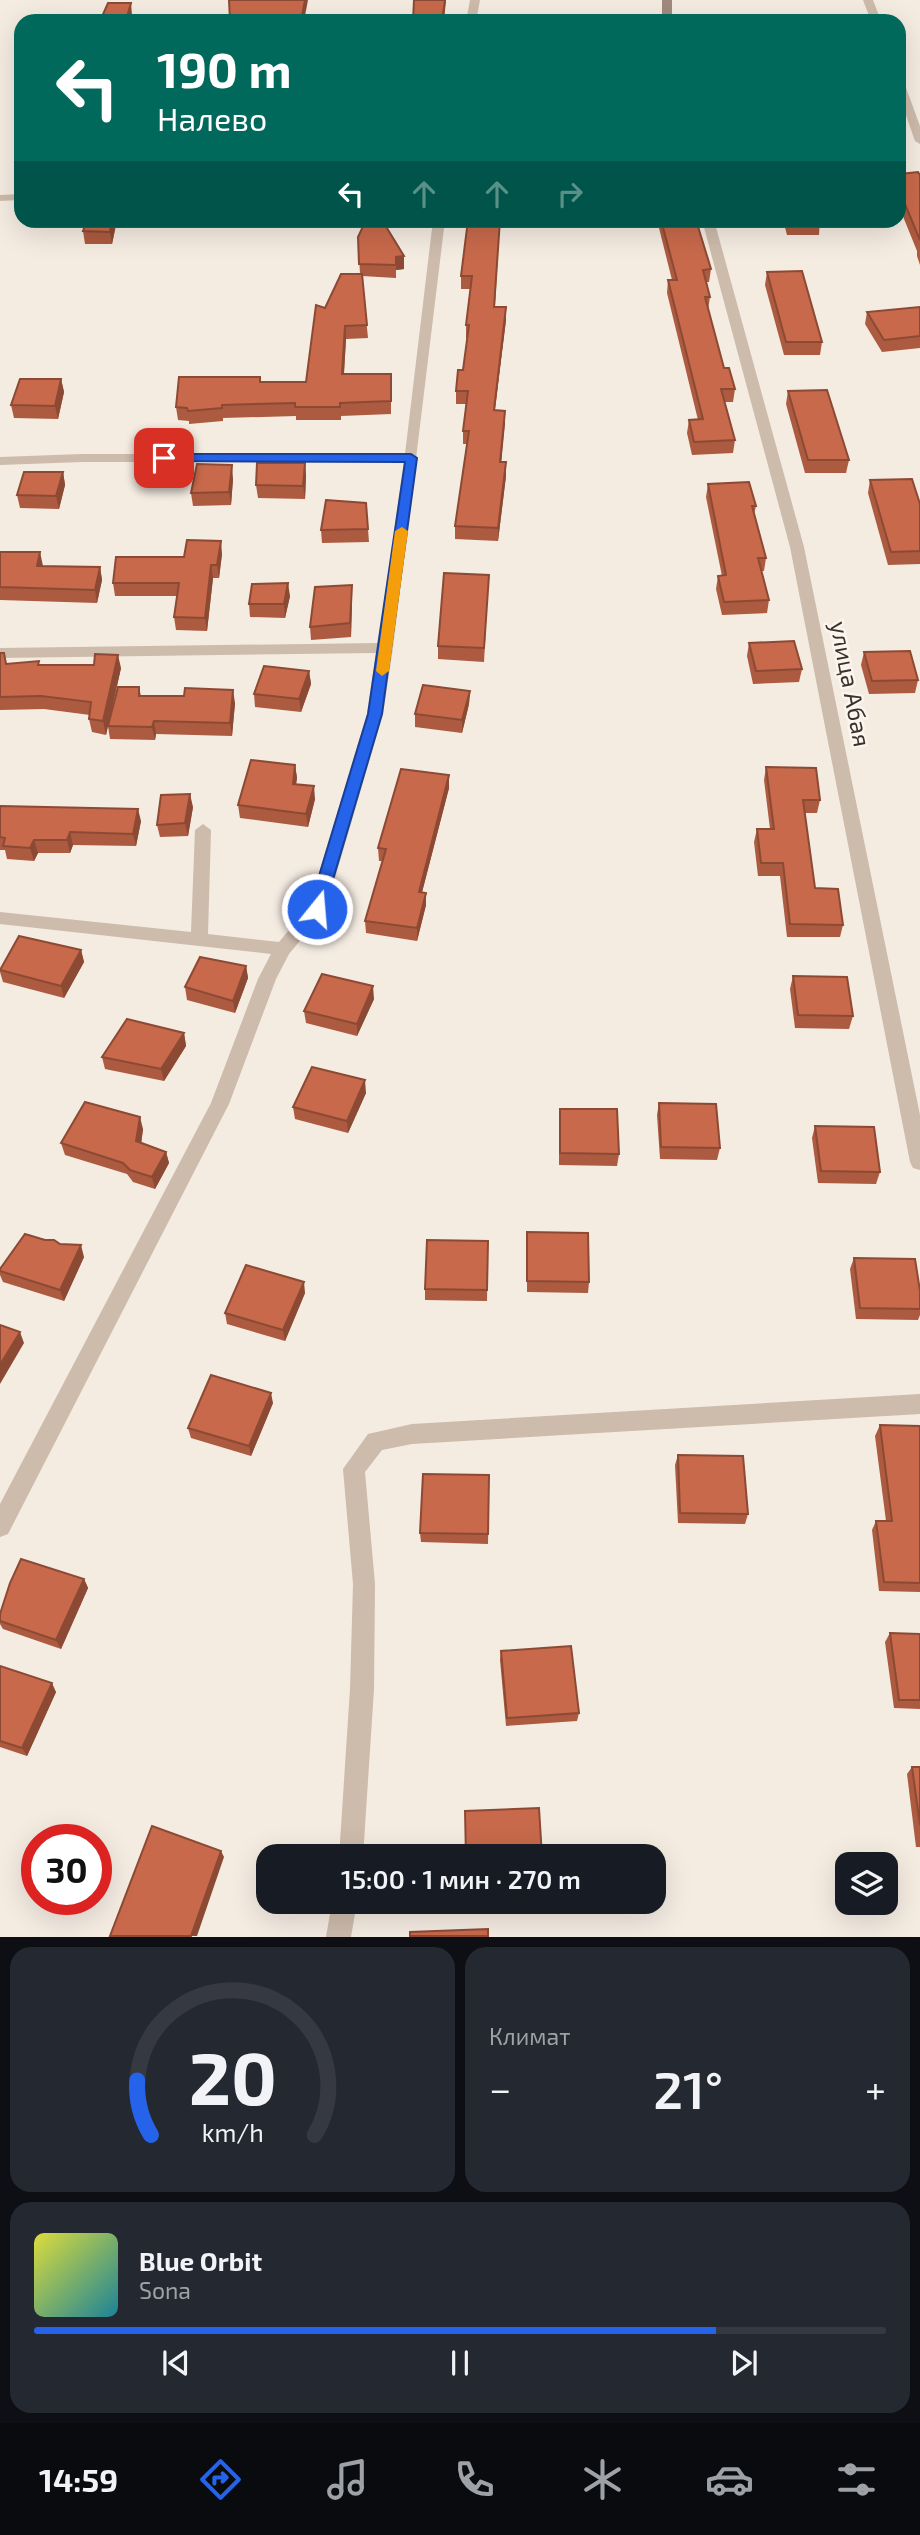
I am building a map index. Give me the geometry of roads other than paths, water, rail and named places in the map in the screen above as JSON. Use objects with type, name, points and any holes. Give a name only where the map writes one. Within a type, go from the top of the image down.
[{"type":"street","points":[[906,102],[920,141]]},
{"type":"street","points":[[0,1526],[220,1104],[267,979],[283,949],[317,909],[375,714],[411,458],[438,228]]},
{"type":"street","name":"улица Абая","points":[[710,228],[797,547],[920,1162]]},
{"type":"street","points":[[0,461],[82,458],[411,458]]},
{"type":"street","points":[[0,653],[386,649]]},
{"type":"street","points":[[199,939],[203,830]]},
{"type":"street","points":[[0,918],[283,949]]},
{"type":"street","points":[[352,1844],[362,1689],[364,1584],[354,1469],[376,1441],[412,1434],[920,1405]]},
{"type":"street","points":[[338,1937],[343,1914]]}]
